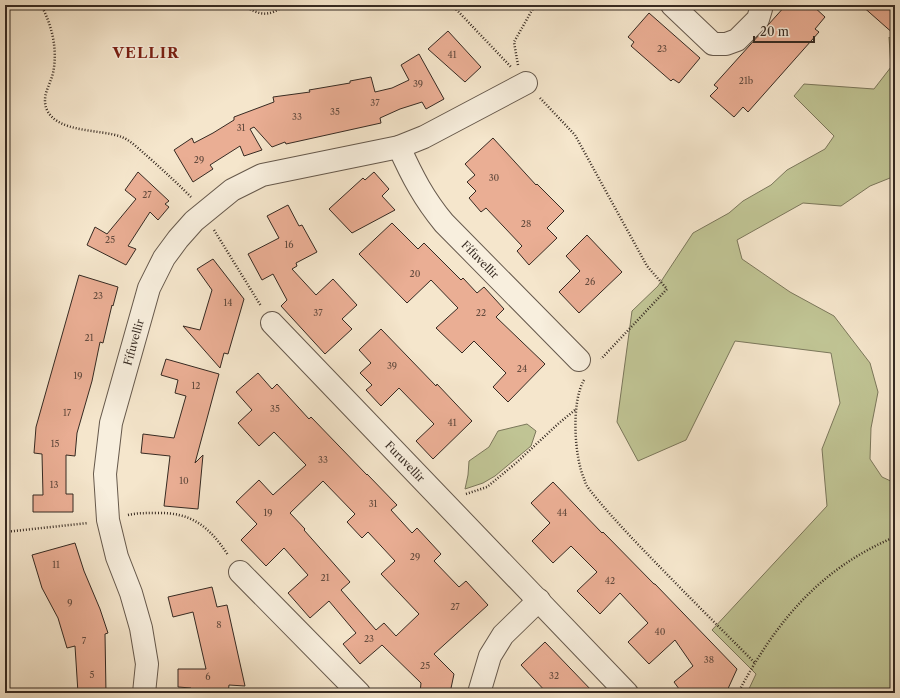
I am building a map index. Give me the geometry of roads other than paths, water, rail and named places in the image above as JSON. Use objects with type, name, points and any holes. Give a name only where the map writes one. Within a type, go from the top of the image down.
[{"type":"street","points":[[672,5],[713,44],[726,44],[737,40],[758,19],[760,9],[759,5]]},
{"type":"street","name":"Fífuvellir","points":[[144,693],[146,664],[141,628],[131,592],[116,557],[108,520],[106,474],[111,423],[149,288],[164,258],[194,220],[232,190],[262,175],[399,147],[424,137],[523,79]]},
{"type":"street","name":"Fífuvellir","points":[[399,147],[411,174],[434,212],[588,366]]},
{"type":"street","name":"Furuvellir","points":[[272,323],[628,693]]},
{"type":"street","points":[[240,572],[359,693]]},
{"type":"street","points":[[479,693],[490,656],[503,635],[539,600]]},
{"type":"district","name":"VELLIR","points":[[146,53]]}]
